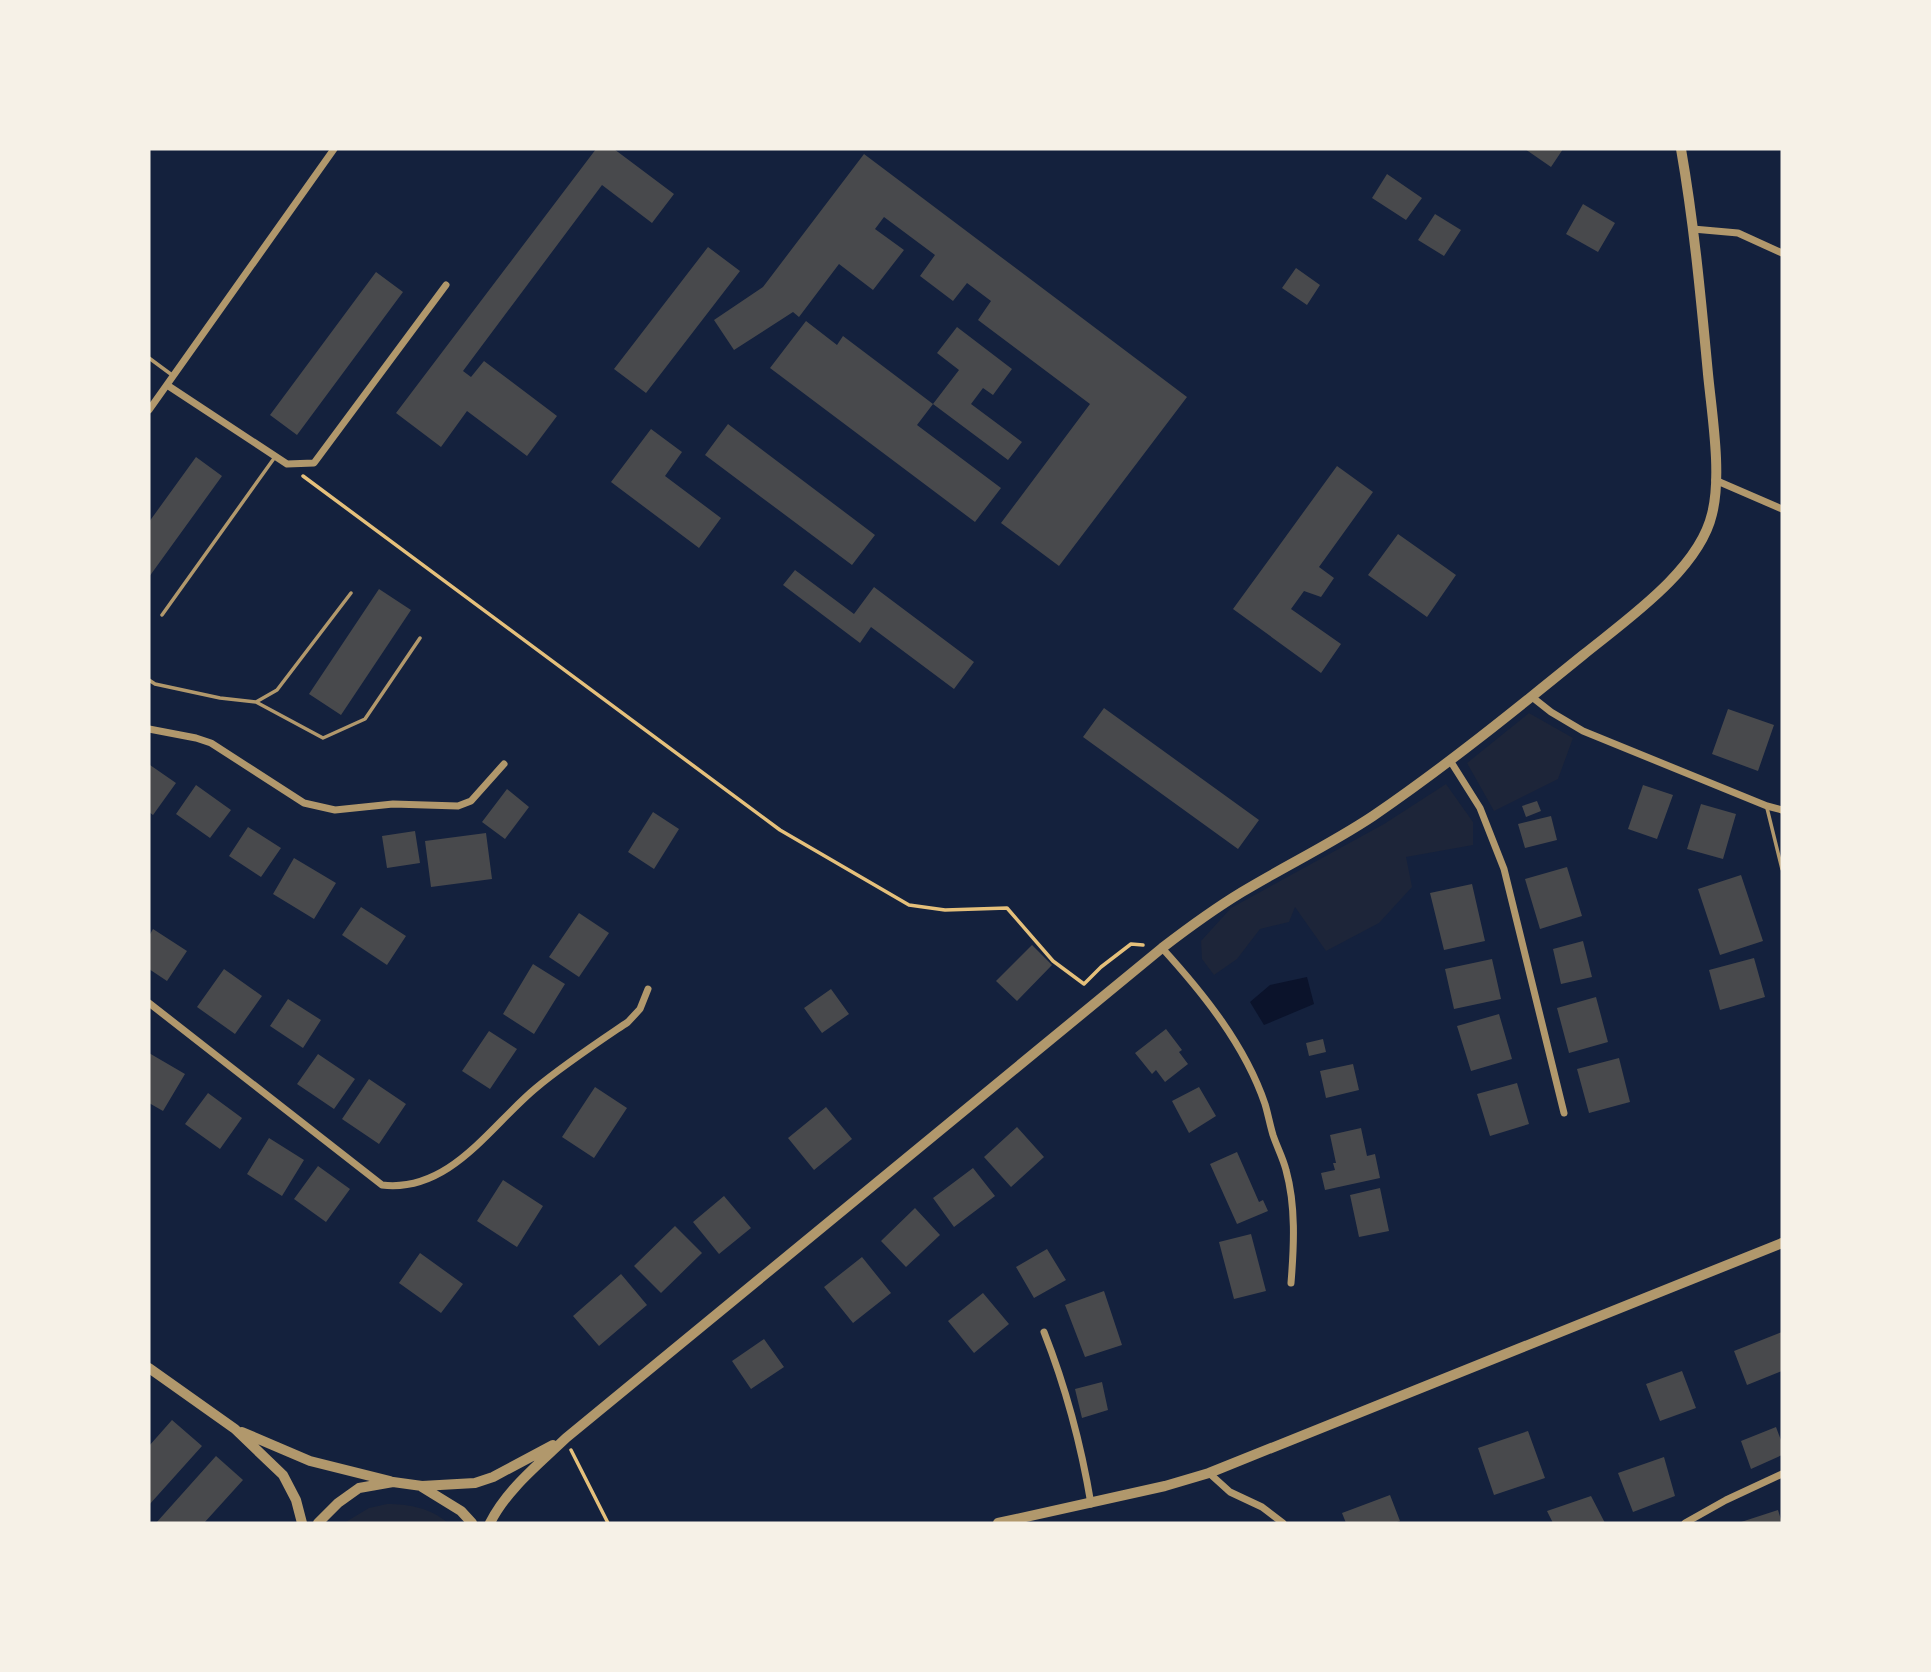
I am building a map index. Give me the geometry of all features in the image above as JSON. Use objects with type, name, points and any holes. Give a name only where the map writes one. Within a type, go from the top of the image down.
[{"type":"street","points":[[149,410],[334,149]]},
{"type":"street","points":[[491,1523],[496,1512],[523,1479],[566,1438],[1162,948],[1223,904],[1370,817],[1451,762],[1636,612],[1682,567],[1707,533],[1713,511],[1716,480],[1693,229],[1681,149]]},
{"type":"street","points":[[1693,229],[1738,233],[1782,253]]},
{"type":"street","points":[[167,385],[287,464],[314,463],[446,285]]},
{"type":"street","points":[[1716,480],[1782,509]]},
{"type":"street","points":[[1532,696],[1551,712],[1583,731],[1782,810]]},
{"type":"street","points":[[149,729],[212,743],[304,803],[335,810],[393,804],[458,806],[471,801],[504,764]]},
{"type":"street","points":[[1451,762],[1480,808],[1504,869],[1564,1113]]},
{"type":"street","points":[[1162,948],[1187,975],[1230,1035],[1252,1073],[1264,1103],[1287,1171],[1294,1245],[1291,1283]]},
{"type":"street","points":[[149,1003],[382,1185],[400,1187],[430,1178],[452,1167],[535,1089],[628,1022],[640,1009],[648,989]]},
{"type":"street","points":[[998,1523],[1091,1504],[1209,1473],[1782,1243]]},
{"type":"street","points":[[1045,1332],[1074,1416],[1091,1504]]},
{"type":"street","points":[[149,1367],[235,1429],[283,1475],[296,1500],[302,1523]]},
{"type":"street","points":[[235,1429],[310,1461],[393,1482],[422,1486],[475,1483],[493,1477],[566,1438]]},
{"type":"street","points":[[1209,1473],[1230,1492],[1262,1507],[1283,1523]]},
{"type":"street","points":[[1685,1523],[1782,1474]]},
{"type":"street","points":[[318,1523],[338,1503],[359,1488],[393,1482]]},
{"type":"street","points":[[422,1486],[461,1511],[472,1523]]},
{"type":"lane","points":[[149,358],[173,376]]},
{"type":"lane","points":[[162,615],[275,457]]},
{"type":"lane","points":[[256,702],[277,690],[351,593]]},
{"type":"lane","points":[[149,680],[155,684],[220,698],[256,702],[323,738],[365,719],[420,638]]},
{"type":"lane","points":[[1767,806],[1782,869]]},
{"type":"path","points":[[287,464],[780,830],[909,905],[945,910],[1007,908],[1053,961],[1084,984],[1130,944],[1162,948]]},
{"type":"path","points":[[566,1438],[575,1461],[608,1523]]},
{"type":"shaded area","points":[[1529,713],[1573,738],[1558,779],[1494,811],[1467,763]]},
{"type":"shaded area","points":[[1446,784],[1473,822],[1473,845],[1406,857],[1412,887],[1379,923],[1326,951],[1295,907],[1289,922],[1260,929],[1237,959],[1214,975],[1202,959],[1201,941],[1231,908],[1384,824]]},
{"type":"shaded area","points":[[1307,977],[1314,1004],[1264,1025],[1250,1002],[1270,985]]},
{"type":"shaded area","points":[[387,1504],[419,1508],[448,1523],[344,1523],[369,1508]]},
{"type":"building","points":[[596,149],[614,149],[674,194],[652,223],[602,185],[463,371],[471,377],[484,361],[557,416],[527,456],[467,411],[441,447],[396,413]]},
{"type":"building","points":[[1525,149],[1563,149],[1551,167]]},
{"type":"building","points":[[864,154],[1187,397],[1059,566],[1001,523],[1090,404],[978,320],[991,301],[967,283],[953,301],[920,276],[935,255],[884,217],[875,229],[904,250],[873,290],[839,264],[799,317],[793,312],[734,350],[714,320],[763,287]]},
{"type":"building","points":[[1387,174],[1422,198],[1406,220],[1372,198]]},
{"type":"building","points":[[1583,204],[1615,223],[1598,252],[1566,234]]},
{"type":"building","points":[[1435,214],[1461,230],[1444,256],[1418,240]]},
{"type":"building","points":[[708,247],[740,271],[646,393],[614,369]]},
{"type":"building","points":[[1296,268],[1320,285],[1307,305],[1282,288]]},
{"type":"building","points":[[376,272],[403,292],[297,435],[270,415]]},
{"type":"building","points":[[806,321],[837,345],[843,336],[933,404],[917,425],[1001,488],[975,522],[770,368]]},
{"type":"building","points":[[957,327],[1012,369],[993,395],[983,388],[971,404],[1022,442],[1008,460],[933,404],[959,370],[937,353]]},
{"type":"building","points":[[728,424],[875,535],[852,565],[705,455]]},
{"type":"building","points":[[651,429],[682,452],[665,476],[721,518],[699,548],[611,482]]},
{"type":"building","points":[[196,457],[222,476],[149,577],[149,522]]},
{"type":"building","points":[[1337,466],[1373,492],[1319,567],[1334,578],[1321,597],[1304,591],[1291,609],[1341,644],[1321,673],[1233,609]]},
{"type":"building","points":[[1398,534],[1456,575],[1427,617],[1368,575]]},
{"type":"building","points":[[795,570],[854,614],[874,587],[974,662],[954,689],[871,627],[860,643],[783,585]]},
{"type":"building","points":[[379,589],[411,610],[341,715],[309,694]]},
{"type":"building","points":[[1104,708],[1259,820],[1238,849],[1083,737]]},
{"type":"building","points":[[1728,709],[1774,725],[1758,771],[1712,754]]},
{"type":"building","points":[[150,765],[176,783],[153,815],[149,812]]},
{"type":"building","points":[[196,785],[231,810],[210,838],[176,814]]},
{"type":"building","points":[[1643,785],[1673,795],[1657,839],[1628,829]]},
{"type":"building","points":[[507,789],[529,807],[505,839],[482,822]]},
{"type":"building","points":[[1537,801],[1541,811],[1526,817],[1522,806]]},
{"type":"building","points":[[1701,804],[1736,814],[1723,859],[1687,849]]},
{"type":"building","points":[[653,812],[679,829],[654,869],[628,852]]},
{"type":"building","points":[[1551,816],[1557,840],[1525,848],[1518,824]]},
{"type":"building","points":[[248,827],[281,848],[261,877],[229,856]]},
{"type":"building","points":[[415,831],[420,863],[387,868],[382,836]]},
{"type":"building","points":[[486,833],[492,879],[431,887],[425,841]]},
{"type":"building","points":[[294,858],[336,883],[314,919],[273,894]]},
{"type":"building","points":[[1567,867],[1582,916],[1540,929],[1525,879]]},
{"type":"building","points":[[1741,875],[1763,941],[1720,955],[1698,889]]},
{"type":"building","points":[[1472,884],[1485,941],[1444,950],[1430,893]]},
{"type":"building","points":[[361,907],[406,936],[387,965],[342,935]]},
{"type":"building","points":[[579,913],[609,933],[579,977],[549,957]]},
{"type":"building","points":[[153,929],[187,951],[167,981],[149,969],[149,936]]},
{"type":"building","points":[[1583,941],[1592,977],[1561,984],[1553,949]]},
{"type":"building","points":[[1032,945],[1052,965],[1017,1001],[996,981]]},
{"type":"building","points":[[1754,958],[1765,997],[1720,1010],[1709,970]]},
{"type":"building","points":[[1492,959],[1501,999],[1454,1009],[1445,969]]},
{"type":"building","points":[[533,964],[565,984],[534,1034],[503,1014]]},
{"type":"building","points":[[224,969],[262,996],[235,1034],[197,1007]]},
{"type":"building","points":[[831,989],[849,1014],[822,1033],[804,1008]]},
{"type":"building","points":[[1596,997],[1608,1042],[1569,1053],[1557,1008]]},
{"type":"building","points":[[288,999],[321,1020],[303,1048],[270,1026]]},
{"type":"building","points":[[1499,1014],[1512,1059],[1471,1071],[1457,1026]]},
{"type":"building","points":[[1166,1029],[1182,1050],[1179,1052],[1188,1064],[1165,1082],[1156,1070],[1152,1074],[1135,1053]]},
{"type":"building","points":[[489,1031],[517,1049],[490,1089],[462,1071]]},
{"type":"building","points":[[1323,1039],[1326,1052],[1309,1056],[1306,1043]]},
{"type":"building","points":[[149,1053],[185,1074],[163,1111],[149,1103]]},
{"type":"building","points":[[318,1054],[355,1079],[334,1109],[297,1084]]},
{"type":"building","points":[[1619,1058],[1630,1102],[1589,1113],[1577,1069]]},
{"type":"building","points":[[1353,1064],[1359,1090],[1326,1098],[1320,1071]]},
{"type":"building","points":[[369,1079],[406,1104],[379,1144],[342,1119]]},
{"type":"building","points":[[1517,1083],[1529,1124],[1490,1136],[1477,1094]]},
{"type":"building","points":[[595,1087],[627,1108],[594,1158],[562,1137]]},
{"type":"building","points":[[1199,1087],[1216,1116],[1189,1133],[1172,1101]]},
{"type":"building","points":[[208,1093],[242,1118],[220,1149],[185,1124]]},
{"type":"building","points":[[826,1107],[852,1139],[814,1170],[788,1138]]},
{"type":"building","points":[[1017,1127],[1044,1157],[1011,1187],[984,1157]]},
{"type":"building","points":[[1361,1128],[1367,1156],[1375,1154],[1380,1178],[1325,1190],[1321,1173],[1335,1170],[1333,1163],[1336,1163],[1330,1135]]},
{"type":"building","points":[[269,1138],[304,1160],[282,1196],[247,1174]]},
{"type":"building","points":[[1237,1152],[1259,1202],[1263,1200],[1268,1211],[1237,1224],[1210,1164]]},
{"type":"building","points":[[318,1166],[350,1189],[326,1222],[294,1199]]},
{"type":"building","points":[[973,1168],[995,1196],[954,1227],[933,1198]]},
{"type":"building","points":[[503,1180],[543,1206],[517,1247],[477,1221]]},
{"type":"building","points":[[1380,1188],[1389,1231],[1359,1237],[1350,1195]]},
{"type":"building","points":[[724,1196],[751,1228],[719,1254],[693,1222]]},
{"type":"building","points":[[915,1208],[940,1235],[906,1267],[881,1241]]},
{"type":"building","points":[[675,1226],[702,1253],[661,1293],[634,1266]]},
{"type":"building","points":[[1251,1234],[1266,1291],[1234,1299],[1219,1242]]},
{"type":"building","points":[[1047,1249],[1066,1280],[1034,1298],[1016,1267]]},
{"type":"building","points":[[420,1253],[463,1284],[441,1313],[399,1283]]},
{"type":"building","points":[[862,1257],[891,1293],[853,1323],[824,1287]]},
{"type":"building","points":[[621,1274],[647,1305],[599,1346],[573,1316]]},
{"type":"building","points":[[1104,1291],[1122,1345],[1085,1357],[1065,1305]]},
{"type":"building","points":[[983,1293],[1009,1324],[974,1353],[948,1321]]},
{"type":"building","points":[[1782,1332],[1782,1371],[1747,1385],[1734,1351]]},
{"type":"building","points":[[764,1339],[784,1367],[751,1389],[732,1361]]},
{"type":"building","points":[[1682,1371],[1696,1408],[1660,1421],[1646,1384]]},
{"type":"building","points":[[1102,1382],[1108,1410],[1082,1418],[1075,1389]]},
{"type":"building","points":[[172,1420],[202,1446],[149,1505],[149,1446]]},
{"type":"building","points":[[1776,1427],[1782,1443],[1782,1455],[1751,1469],[1741,1441]]},
{"type":"building","points":[[1528,1431],[1545,1478],[1494,1495],[1478,1448]]},
{"type":"building","points":[[216,1456],[243,1480],[204,1523],[156,1523]]},
{"type":"building","points":[[1664,1457],[1675,1496],[1633,1512],[1618,1473]]},
{"type":"building","points":[[1390,1495],[1400,1521],[1346,1523],[1342,1513]]},
{"type":"building","points":[[1591,1496],[1605,1523],[1553,1523],[1547,1511]]},
{"type":"building","points":[[1778,1510],[1782,1523],[1738,1523]]}]
